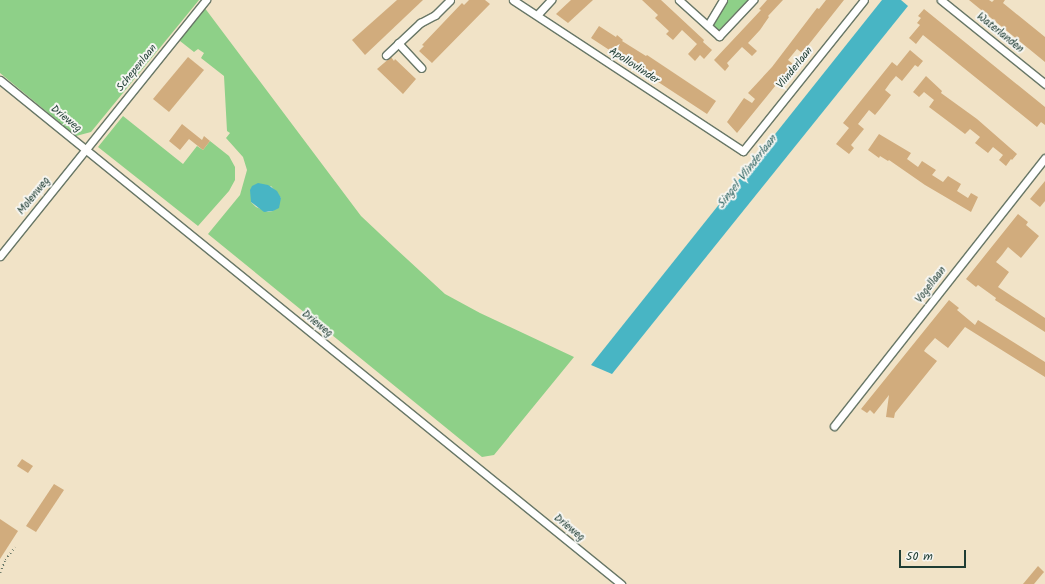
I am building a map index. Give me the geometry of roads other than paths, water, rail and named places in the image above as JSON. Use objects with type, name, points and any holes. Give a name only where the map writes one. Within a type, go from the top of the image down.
[{"type":"street","name":"Schepenlaan","points":[[85,149],[206,0]]},
{"type":"street","points":[[386,55],[420,23],[435,15],[450,0]]},
{"type":"street","name":"Apollovlinder","points":[[513,0],[743,151]]},
{"type":"street","points":[[537,15],[551,0]]},
{"type":"street","points":[[679,0],[719,36],[753,0]]},
{"type":"street","points":[[708,25],[723,0]]},
{"type":"street","name":"Vlinderlaan","points":[[743,151],[864,0]]},
{"type":"street","name":"Waterlanden","points":[[941,0],[1045,84]]},
{"type":"street","points":[[398,44],[422,68]]},
{"type":"street","name":"Drieweg","points":[[0,80],[621,584]]},
{"type":"street","name":"Molenweg","points":[[0,256],[85,149]]},
{"type":"street","name":"Vogellaan","points":[[834,426],[1045,158]]},
{"type":"water","name":"Singel Vlinderlaan","points":[[882,0],[901,0],[908,6],[612,374],[591,365]]},
{"type":"water","points":[[258,183],[268,185],[277,191],[281,198],[279,208],[273,211],[264,212],[251,202],[250,190],[252,186]]}]
